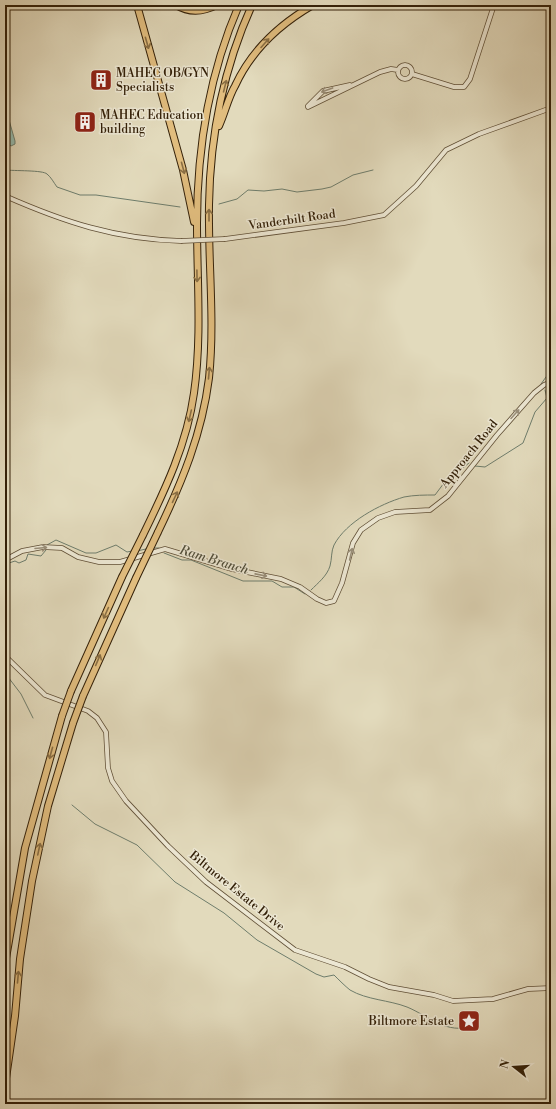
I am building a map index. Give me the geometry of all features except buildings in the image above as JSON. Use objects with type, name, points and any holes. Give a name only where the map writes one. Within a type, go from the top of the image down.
[{"type":"highway","points":[[137,5],[183,170],[197,237]]},
{"type":"highway","points":[[176,5],[183,9],[198,11],[217,5]]},
{"type":"highway","points":[[5,964],[25,848],[62,716],[71,691],[122,577],[161,499],[178,458],[193,401],[198,350],[198,180],[206,114],[222,50],[239,5]]},
{"type":"highway","points":[[5,1086],[15,1016],[20,958],[32,881],[48,806],[73,723],[83,696],[190,462],[206,398],[211,341],[209,204],[214,139],[229,69],[252,5]]},
{"type":"highway","points":[[214,139],[235,85],[251,58],[277,31],[313,5]]},
{"type":"street","points":[[412,74],[454,87],[464,87],[470,79],[494,5]]},
{"type":"street","points":[[398,70],[400,66],[406,64],[411,68],[412,74]]},
{"type":"street","points":[[352,84],[340,92],[308,107],[323,91],[352,84],[385,70],[398,70]]},
{"type":"street","points":[[398,70],[399,75],[403,78],[409,77],[412,74]]},
{"type":"street","name":"Vanderbilt Road","points":[[5,196],[41,212],[105,232],[163,240],[181,241],[225,239],[344,223],[384,215],[416,186],[446,150],[479,134],[551,108]]},
{"type":"street","name":"Approach Road","points":[[5,560],[22,551],[43,547],[62,548],[78,557],[99,562],[120,562],[165,549],[232,569],[281,579],[300,587],[317,599],[326,603],[334,601],[342,584],[353,544],[362,530],[378,518],[395,512],[430,510],[448,496],[496,435],[534,393],[544,385],[551,382]]},
{"type":"street","name":"Biltmore Estate Drive","points":[[5,656],[45,695],[88,711],[97,718],[106,732],[108,768],[112,781],[126,801],[168,846],[206,882],[295,950],[345,967],[368,979],[389,987],[434,995],[453,1001],[492,999],[528,989],[551,988]]},
{"type":"water","points":[[5,106],[15,141],[15,144],[11,146],[5,142]]},
{"type":"waterway","points":[[5,170],[34,171],[44,173],[50,177],[57,187],[80,195],[96,195],[180,207]]},
{"type":"waterway","points":[[219,204],[237,199],[248,190],[264,191],[282,189],[297,192],[322,189],[331,187],[353,175],[373,170]]},
{"type":"waterway","name":"Ram Branch","points":[[541,384],[551,370]]},
{"type":"waterway","name":"Ram Branch","points":[[475,466],[485,467],[523,443],[535,412],[547,398],[545,390]]},
{"type":"waterway","name":"Ram Branch","points":[[311,590],[329,570],[332,550],[339,537],[355,522],[374,509],[395,500],[416,495],[435,495],[444,483],[469,463]]},
{"type":"waterway","name":"Ram Branch","points":[[47,545],[56,540],[86,553],[96,553],[116,545],[127,552],[132,551]]},
{"type":"waterway","name":"Ram Branch","points":[[153,548],[159,548]]},
{"type":"waterway","name":"Ram Branch","points":[[137,551],[146,549]]},
{"type":"waterway","name":"Ram Branch","points":[[5,600],[9,590],[9,563],[15,561],[19,563],[26,560],[28,554],[41,556],[46,550]]},
{"type":"waterway","name":"Ram Branch","points":[[164,553],[182,560],[191,560],[243,581],[272,581],[282,587],[294,587],[305,594]]},
{"type":"waterway","points":[[5,673],[21,694],[33,718]]},
{"type":"waterway","points":[[72,805],[95,824],[137,845],[175,882],[224,913],[257,940],[316,974],[324,977],[334,975],[350,990],[371,998],[407,1007],[446,1026],[454,1028],[473,1026]]},
{"type":"place","name":"MAHEC OB/GYN Specialists","points":[[101,80]]},
{"type":"place","name":"MAHEC Education building","points":[[85,122]]},
{"type":"place","name":"Biltmore Estate","points":[[469,1021]]}]
